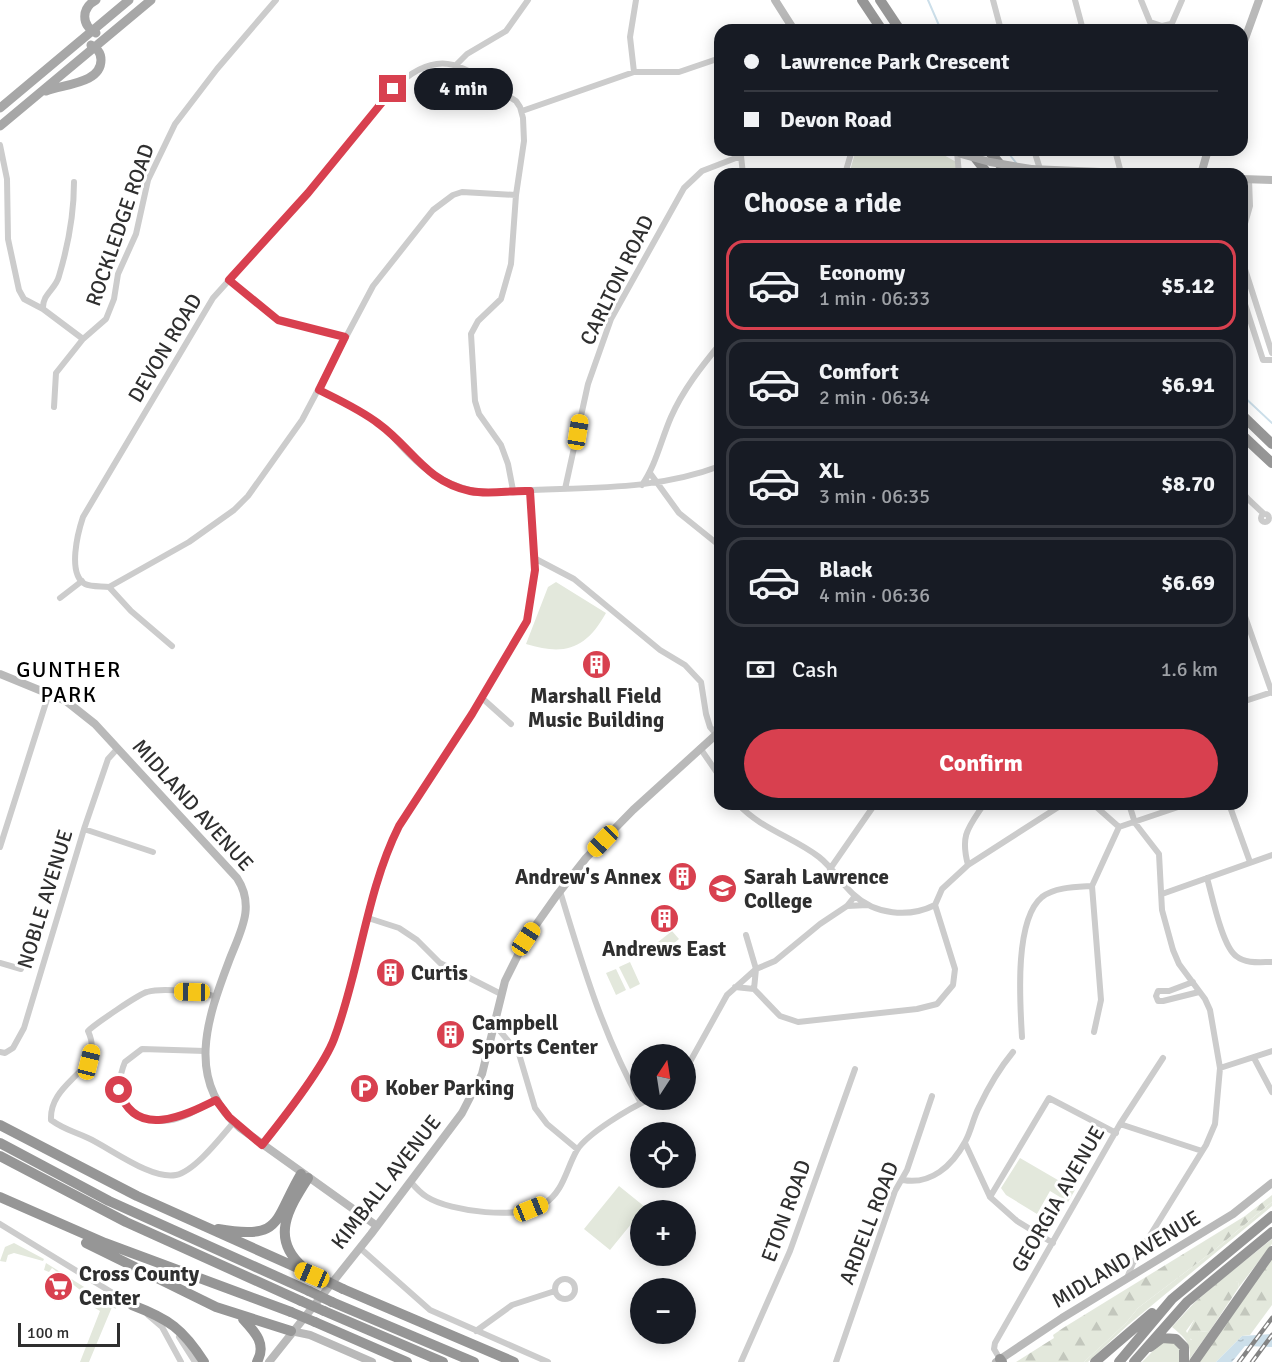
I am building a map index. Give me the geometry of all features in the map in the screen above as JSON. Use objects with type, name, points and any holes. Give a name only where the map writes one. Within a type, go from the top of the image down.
[{"type":"highway","points":[[862,0],[878,24]]},
{"type":"highway","points":[[880,0],[896,24]]},
{"type":"highway","points":[[966,156],[981,168]]},
{"type":"highway","points":[[993,156],[1003,168]]},
{"type":"highway","points":[[1248,421],[1272,444]]},
{"type":"highway","points":[[1248,441],[1272,463]]},
{"type":"highway","points":[[0,1116],[36,1144]]},
{"type":"highway","points":[[0,1125],[203,1227],[514,1362]]},
{"type":"highway","points":[[0,1143],[109,1201],[332,1302],[474,1362]]},
{"type":"highway","points":[[0,1157],[160,1238],[443,1362]]},
{"type":"highway","points":[[203,1227],[247,1234],[268,1229],[281,1214],[304,1176]]},
{"type":"highway","points":[[304,1176],[290,1209],[284,1234],[287,1251],[316,1277]]},
{"type":"highway","points":[[0,1197],[105,1243],[291,1312],[407,1362]]},
{"type":"highway","points":[[28,1210],[74,1237],[241,1317],[291,1331]]},
{"type":"highway","points":[[1095,1362],[1136,1325],[1272,1216]]},
{"type":"highway","points":[[1134,1362],[1187,1302],[1272,1232]]},
{"type":"highway","points":[[1194,1362],[1272,1251]]},
{"type":"highway","points":[[1119,1362],[1148,1324],[1180,1291]]},
{"type":"highway","points":[[132,1305],[160,1316],[177,1327],[188,1338],[204,1362]]},
{"type":"highway","points":[[241,1317],[260,1341],[260,1353],[256,1362]]},
{"type":"highway","points":[[1134,1362],[1157,1341],[1168,1337],[1183,1345],[1186,1352],[1184,1362]]},
{"type":"main road","points":[[96,0],[89,5],[84,15],[86,24],[92,31],[110,34]]},
{"type":"main road","points":[[0,108],[129,0]]},
{"type":"main road","points":[[0,126],[151,0]]},
{"type":"main road","points":[[36,96],[95,75],[100,68],[101,58],[94,47],[85,44],[75,45]]},
{"type":"street","name":"ROCKLEDGE ROAD","points":[[54,407],[56,373],[83,339],[106,319],[114,299],[118,274],[136,234],[148,180],[175,124],[217,69],[276,0]]},
{"type":"street","points":[[513,490],[508,464],[501,445],[479,414],[475,401],[471,334],[478,321],[501,299],[512,264],[516,195],[524,141],[522,111],[516,101],[456,64],[467,54],[506,31],[528,0]]},
{"type":"street","points":[[634,72],[630,37],[636,0]]},
{"type":"street","points":[[775,0],[790,24]]},
{"type":"street","points":[[993,0],[999,24]]},
{"type":"street","points":[[1075,0],[1081,24]]},
{"type":"street","points":[[1141,0],[1150,21],[1157,24]]},
{"type":"street","points":[[1172,24],[1178,15],[1182,0]]},
{"type":"street","points":[[1248,30],[1259,0]]},
{"type":"street","points":[[522,111],[634,72],[679,72],[714,60]]},
{"type":"street","name":"DEVON ROAD","points":[[82,581],[76,566],[75,549],[89,503],[213,298],[308,193],[407,76],[428,64],[456,64]]},
{"type":"street","points":[[0,145],[6,168],[8,239],[19,290],[24,299],[43,309],[83,339]]},
{"type":"street","name":"CARLTON ROAD","points":[[565,489],[588,384],[611,319],[684,188],[702,171],[737,156]]},
{"type":"street","points":[[742,156],[742,168]]},
{"type":"street","points":[[974,156],[990,162],[1029,168]]},
{"type":"street","points":[[730,160],[741,165]]},
{"type":"street","points":[[1248,179],[1272,180]]},
{"type":"street","points":[[43,309],[45,296],[59,278],[74,202],[74,182]]},
{"type":"street","points":[[60,598],[82,581],[87,585],[109,587],[189,542],[234,510],[248,496],[290,440],[319,390],[345,337],[388,264],[443,201],[462,192],[516,195]]},
{"type":"street","points":[[1248,192],[1250,206],[1248,213]]},
{"type":"street","points":[[1248,279],[1272,353]]},
{"type":"street","points":[[229,280],[278,320],[345,337]]},
{"type":"street","points":[[1248,314],[1263,360],[1272,360]]},
{"type":"street","points":[[642,485],[650,473],[672,415],[702,365],[714,351]]},
{"type":"street","points":[[319,390],[378,423],[396,438],[414,460],[448,483],[485,493],[642,485],[679,480],[714,468]]},
{"type":"street","points":[[650,473],[679,513],[714,541]]},
{"type":"street","points":[[262,1145],[333,1041],[360,956],[389,844],[482,698],[527,621],[532,594],[534,558],[530,491]]},
{"type":"street","points":[[1248,503],[1264,514]]},
{"type":"street","points":[[534,558],[574,579],[660,650],[685,664],[701,682],[706,714],[714,727]]},
{"type":"street","points":[[109,587],[131,611],[172,646]]},
{"type":"street","points":[[1248,625],[1272,692],[1248,700]]},
{"type":"street","name":"MIDLAND AVENUE","points":[[0,674],[50,693],[81,712],[118,748],[229,868],[243,889],[246,916],[217,997],[205,1051],[207,1080],[216,1100],[234,1122],[304,1176],[377,1226]]},
{"type":"street","points":[[0,847],[50,693]]},
{"type":"street","points":[[482,698],[511,724]]},
{"type":"street","name":"KIMBALL AVENUE","points":[[268,1362],[360,1248],[462,1113],[474,1092],[489,1055],[501,994],[526,939],[560,891],[586,858],[633,810],[714,736]]},
{"type":"street","name":"NOBLE AVENUE","points":[[0,1052],[5,1053],[13,1048],[24,1028],[84,829],[108,759],[118,748]]},
{"type":"street","points":[[700,748],[714,768]]},
{"type":"street","points":[[745,810],[767,828],[820,858],[855,896],[868,905],[898,914],[923,911],[935,905],[942,889],[968,865],[1054,810]]},
{"type":"street","points":[[830,868],[871,810]]},
{"type":"street","points":[[968,865],[964,853],[966,830],[980,810]]},
{"type":"street","points":[[1100,810],[1119,827]]},
{"type":"street","points":[[1127,1279],[1133,1263],[1202,1151],[1215,1124],[1220,1068],[1210,1010],[1179,964],[1173,950],[1162,910],[1159,854],[1135,823],[1131,810]]},
{"type":"street","points":[[1119,827],[1171,810]]},
{"type":"street","points":[[1231,810],[1250,862]]},
{"type":"street","points":[[1094,1032],[1101,1000],[1092,886],[1119,827]]},
{"type":"street","points":[[84,829],[153,852]]},
{"type":"street","points":[[1162,894],[1272,855]]},
{"type":"street","points":[[1206,878],[1225,938],[1233,954],[1254,963],[1272,962]]},
{"type":"street","points":[[1022,1037],[1020,980],[1031,912],[1043,897],[1052,892],[1092,886]]},
{"type":"street","points":[[560,891],[594,1003],[620,1067],[630,1084]]},
{"type":"street","points":[[696,1051],[727,995],[735,987],[756,969],[775,961],[820,924],[847,906],[855,896]]},
{"type":"street","points":[[847,906],[868,905]]},
{"type":"street","points":[[735,987],[754,989],[780,1016],[798,1022],[933,1006],[953,985],[955,969],[935,905]]},
{"type":"street","points":[[368,918],[399,928],[417,940],[440,963],[501,994]]},
{"type":"street","points":[[746,935],[756,969],[754,989]]},
{"type":"street","points":[[0,963],[21,969]]},
{"type":"street","points":[[1192,982],[1169,991],[1158,991],[1156,996],[1158,1001],[1199,992]]},
{"type":"street","points":[[217,997],[198,992],[147,992],[98,1022],[88,1030],[93,1046],[89,1062],[68,1080],[58,1094],[51,1120],[66,1131],[86,1137],[125,1160],[170,1175],[183,1172],[193,1166],[234,1122]]},
{"type":"street","points":[[495,1025],[519,1054],[535,1108],[547,1124],[577,1149]]},
{"type":"street","points":[[205,1051],[142,1049],[125,1062],[119,1090],[122,1099],[137,1114],[163,1121],[183,1117],[216,1100]]},
{"type":"street","points":[[1220,1068],[1272,1051]]},
{"type":"street","points":[[903,1180],[929,1180],[938,1174],[965,1143],[988,1089],[1013,1052]]},
{"type":"street","name":"GEORGIA AVENUE","points":[[999,1361],[994,1351],[994,1344],[1120,1124],[1163,1058]]},
{"type":"street","points":[[1254,1058],[1272,1092]]},
{"type":"street","name":"ETON ROAD","points":[[741,1362],[790,1251],[855,1069]]},
{"type":"street","name":"ARDELL ROAD","points":[[836,1362],[895,1191],[903,1180],[932,1096]]},
{"type":"street","points":[[990,1197],[1049,1098],[1116,1133]]},
{"type":"street","points":[[410,1181],[428,1198],[454,1208],[473,1211],[531,1209],[543,1204],[560,1187],[577,1149],[595,1133],[630,1110]]},
{"type":"street","points":[[1120,1124],[1202,1151]]},
{"type":"street","points":[[965,1143],[990,1197],[1017,1221],[1053,1243]]},
{"type":"street","name":"MIDLAND AVENUE","points":[[999,1361],[1233,1214],[1272,1183]]},
{"type":"street","points":[[1,1227],[166,1324],[182,1340],[195,1362]]},
{"type":"street","points":[[360,1248],[414,1298],[444,1317],[548,1362]]},
{"type":"street","points":[[476,1331],[512,1305],[555,1291]]},
{"type":"street","points":[[132,1305],[162,1327],[181,1362]]},
{"type":"street","points":[[291,1331],[310,1335],[372,1362]]},
{"type":"green space","points":[[854,156],[946,156],[958,163],[957,168],[851,168]]},
{"type":"green space","points":[[556,582],[606,613],[591,635],[573,647],[552,649],[526,644],[548,587]]},
{"type":"green space","points":[[672,931],[679,939],[660,955],[653,946]]},
{"type":"green space","points":[[630,962],[640,984],[630,989],[619,967]]},
{"type":"green space","points":[[616,969],[626,990],[616,995],[606,973]]},
{"type":"green space","points":[[1020,1158],[1075,1190],[1068,1202],[1050,1191],[1037,1214],[1006,1195],[1001,1188]]},
{"type":"green space","points":[[619,1186],[636,1200],[630,1200],[630,1225],[610,1250],[584,1229]]},
{"type":"green space","points":[[1272,1195],[1272,1202],[1212,1252],[1138,1308],[1126,1323],[1084,1362],[1016,1362],[1054,1338],[1053,1335],[1063,1328],[1245,1216]]},
{"type":"green space","points":[[1272,1202],[1272,1206],[1265,1212],[1128,1325],[1088,1362],[1084,1362],[1126,1323],[1138,1308],[1212,1252]]},
{"type":"green space","points":[[1272,1239],[1272,1244],[1239,1287],[1238,1282],[1222,1279]]},
{"type":"green space","points":[[14,1243],[44,1259],[43,1261],[14,1253],[8,1255],[6,1262],[0,1261],[5,1247]]},
{"type":"green space","points":[[1272,1258],[1272,1305],[1250,1335],[1242,1336],[1216,1362],[1199,1362]]},
{"type":"green space","points":[[46,1263],[116,1307],[116,1309],[112,1307],[89,1362],[80,1362],[100,1311],[95,1308],[98,1304],[52,1268],[49,1272],[44,1270]]},
{"type":"green space","points":[[1229,1278],[1238,1282],[1239,1287],[1209,1332],[1199,1331],[1194,1340],[1185,1337],[1194,1320],[1194,1303],[1222,1279]]},
{"type":"green space","points":[[1194,1303],[1194,1320],[1186,1331],[1191,1340],[1199,1331],[1209,1332],[1189,1360],[1188,1345],[1172,1327]]},
{"type":"green space","points":[[1162,1342],[1174,1343],[1180,1350],[1179,1362],[1142,1362]]},
{"type":"water","points":[[1272,1334],[1272,1347],[1245,1346],[1232,1362],[1216,1362],[1242,1336]]},
{"type":"waterway","points":[[928,0],[938,24]]},
{"type":"waterway","points":[[1011,156],[1017,164]]},
{"type":"waterway","points":[[1248,401],[1272,423]]},
{"type":"railway","points":[[1239,1362],[1272,1318]]},
{"type":"railway","points":[[1252,1362],[1272,1335]]},
{"type":"place","name":"Marshall Field Music Building","points":[[596,665]]},
{"type":"place","name":"Andrew's Annex","points":[[682,877]]},
{"type":"place","name":"Sarah Lawrence College","points":[[723,889]]},
{"type":"place","name":"Andrews East","points":[[664,918]]},
{"type":"place","name":"Curtis","points":[[390,973]]},
{"type":"place","name":"Campbell Sports Center","points":[[451,1035]]},
{"type":"place","name":"Kober Parking","points":[[364,1088]]},
{"type":"place","name":"Cross County Center","points":[[58,1286]]},
{"type":"district","name":"GUNTHER PARK","points":[[69,682]]},
{"type":"route","points":[[119,1090],[122,1099],[137,1114],[147,1119],[163,1121],[183,1117],[216,1100],[240,1128],[262,1145],[327,1054],[333,1041],[360,956],[369,912],[389,844],[417,796],[472,714],[527,621],[535,570],[530,491],[485,493],[448,483],[437,477],[414,460],[396,438],[378,423],[319,390],[345,337],[278,320],[265,312],[229,280],[308,193],[393,89]]}]
